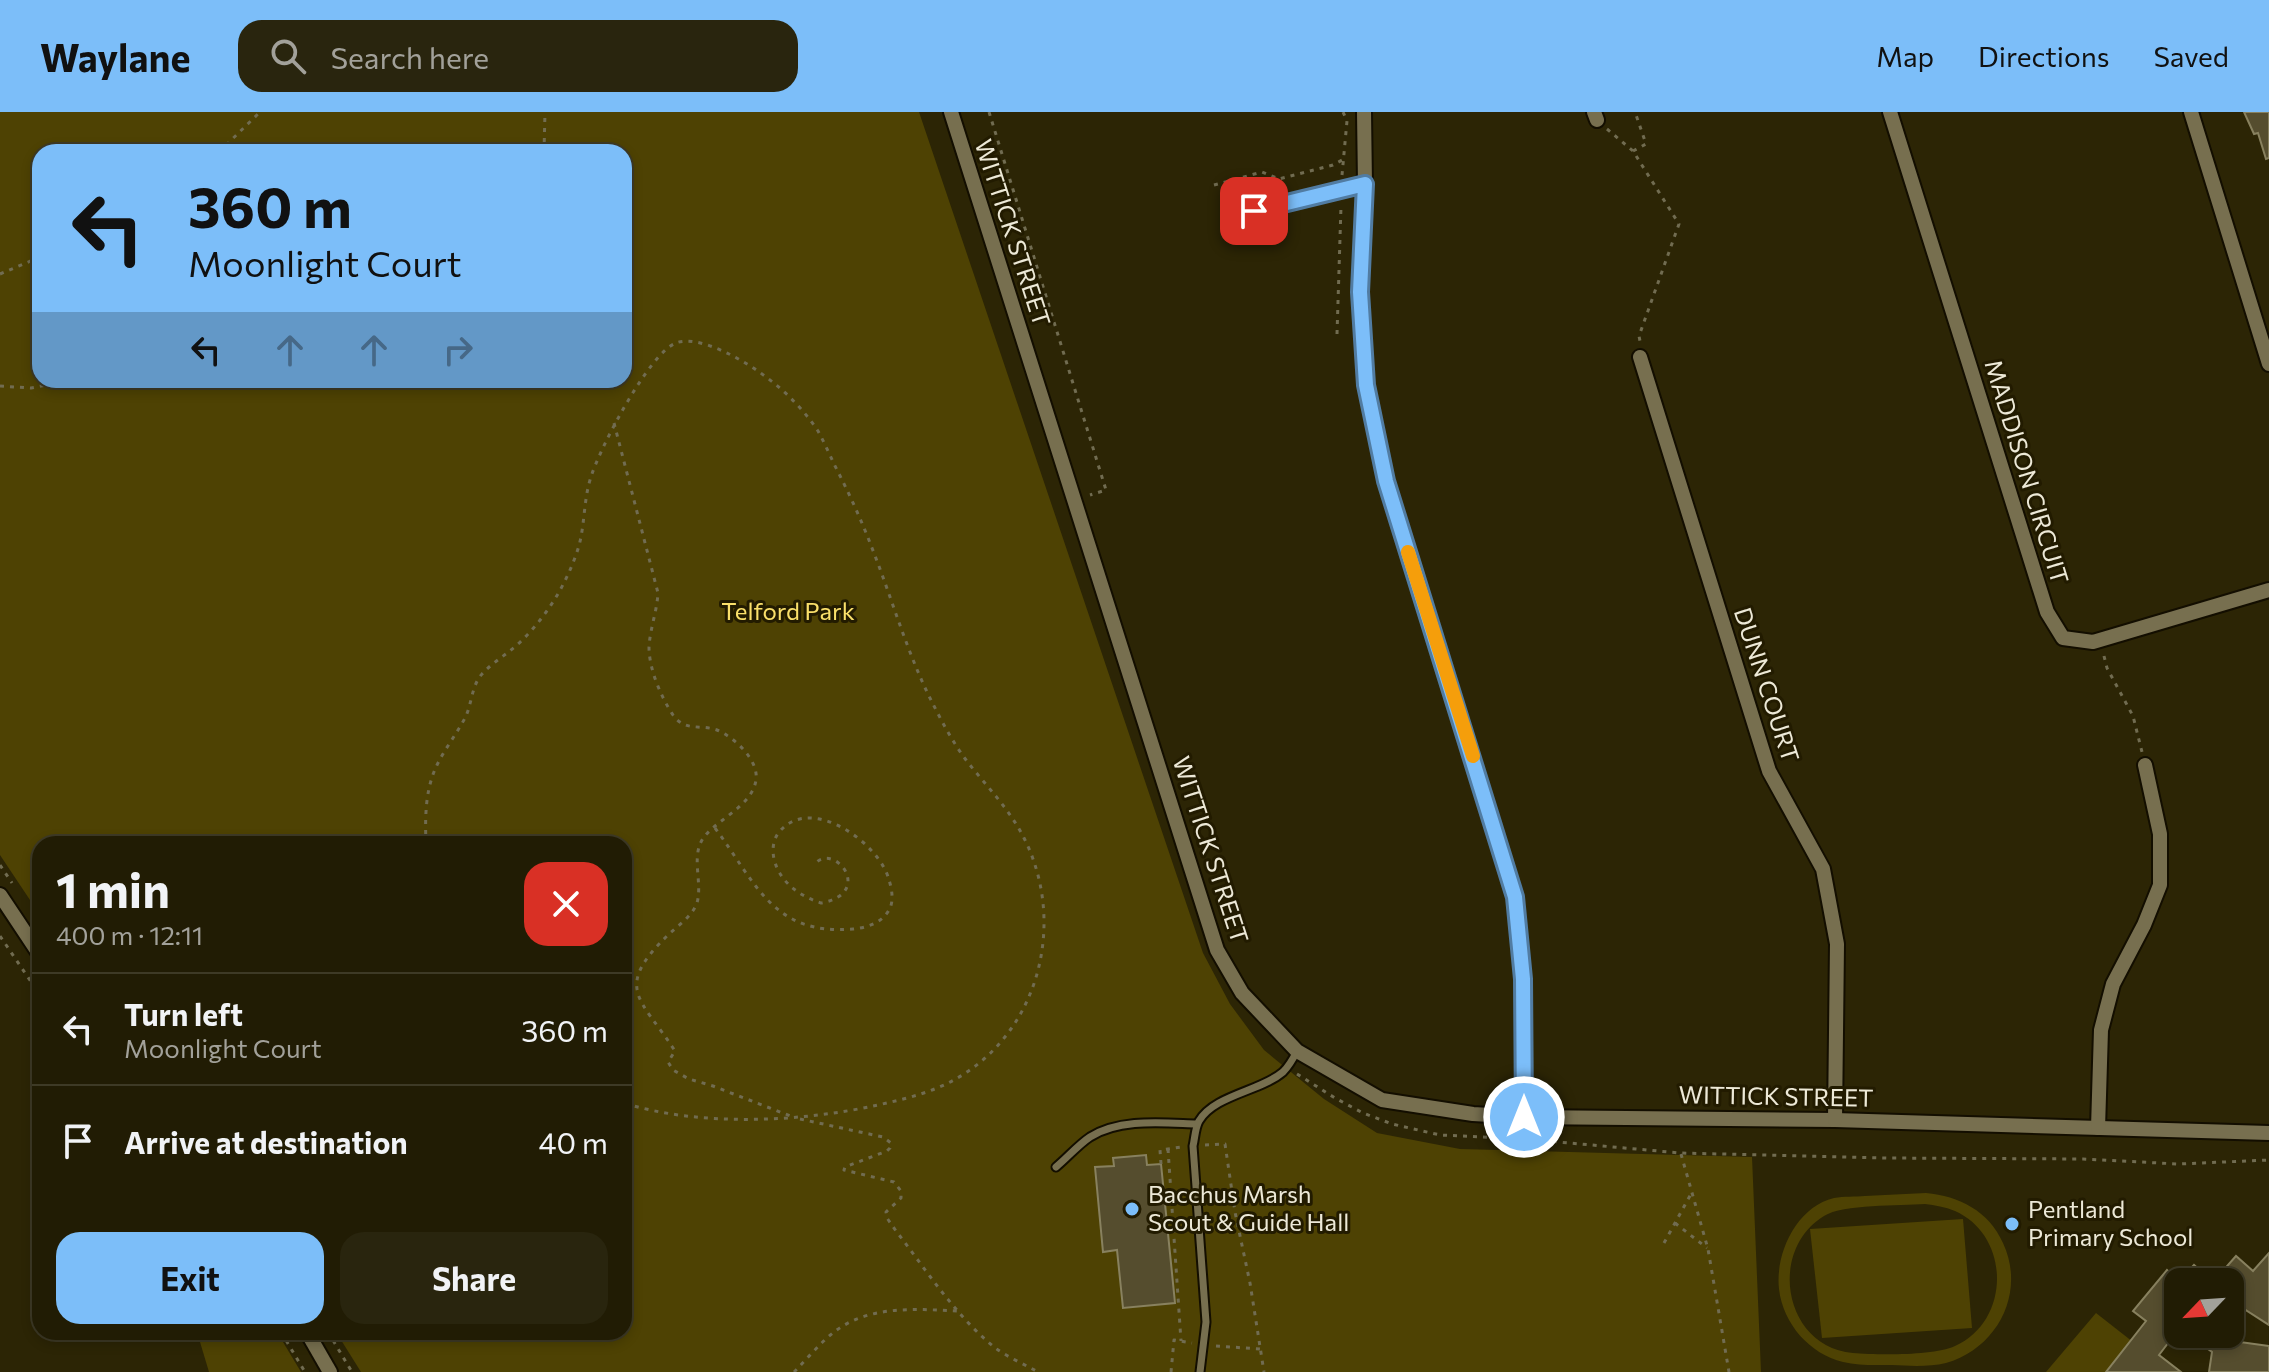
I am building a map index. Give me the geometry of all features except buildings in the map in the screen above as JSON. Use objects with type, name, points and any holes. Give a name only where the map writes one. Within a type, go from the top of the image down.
[{"type":"street","name":"WITTICK STREET","points":[[951,112],[1217,950],[1242,993],[1297,1051],[1382,1100],[1473,1114],[1835,1120],[2269,1133]]},
{"type":"street","points":[[1364,112],[1365,184],[1360,292],[1366,385],[1386,481],[1515,897],[1523,979],[1524,1117]]},
{"type":"street","name":"MADDISON CIRCUIT","points":[[1890,112],[2047,612],[2063,638],[2093,642],[2269,590]]},
{"type":"street","points":[[2191,112],[2269,364]]},
{"type":"street","points":[[1254,211],[1365,184]]},
{"type":"street","name":"DUNN COURT","points":[[1640,357],[1769,771],[1823,869],[1837,944],[1835,1120]]},
{"type":"street","points":[[2098,1128],[2101,1030],[2113,984],[2144,925],[2160,885],[2160,834],[2145,765]]},
{"type":"street","points":[[0,895],[32,943]]},
{"type":"street","points":[[312,1340],[330,1372]]},
{"type":"lane","points":[[1200,1372],[1206,1322],[1193,1146],[1197,1124],[1205,1112],[1279,1075],[1289,1067],[1297,1051]]},
{"type":"lane","points":[[1056,1167],[1090,1137],[1109,1128],[1197,1124]]},
{"type":"path","points":[[227,144],[260,112]]},
{"type":"path","points":[[544,144],[545,112]]},
{"type":"path","points":[[989,112],[1106,490],[1074,500]]},
{"type":"path","points":[[1337,334],[1340,190],[1347,121],[1343,112]]},
{"type":"path","points":[[1633,151],[1646,144],[1635,112]]},
{"type":"path","points":[[1596,116],[1633,151],[1679,224],[1639,336],[1640,357]]},
{"type":"path","points":[[1214,185],[1262,172],[1279,179],[1333,165],[1344,159]]},
{"type":"path","points":[[0,274],[32,260]]},
{"type":"path","points":[[426,836],[430,785],[436,767],[468,713],[478,678],[518,644],[555,600],[578,550],[590,481],[599,453],[614,423],[660,355],[673,344],[689,340],[724,351],[761,372],[793,401],[817,430],[872,545],[902,634],[928,693],[967,762],[1013,816],[1035,863],[1042,900],[1043,958],[1022,1014],[1006,1035],[963,1076],[926,1093],[846,1112],[796,1118],[744,1119],[687,1115],[632,1105]]},
{"type":"path","points":[[0,386],[32,388]]},
{"type":"path","points":[[614,423],[658,593],[649,644],[655,675],[668,705],[682,725],[716,730],[728,736],[755,767],[756,782],[750,795],[700,843],[698,901],[692,913],[644,962],[636,978],[643,1006],[675,1051],[668,1062],[673,1070],[689,1079],[796,1118],[883,1137],[891,1143],[887,1151],[851,1164],[844,1170],[894,1182],[899,1186],[901,1198],[888,1209],[887,1218],[958,1311],[997,1349],[1038,1372]]},
{"type":"path","points":[[2101,640],[2107,668],[2133,716],[2145,765]]},
{"type":"path","points":[[715,828],[763,896],[796,922],[826,930],[863,928],[880,920],[889,910],[892,901],[887,869],[859,837],[821,820],[794,820],[782,829],[775,839],[773,850],[775,863],[784,879],[795,891],[821,903],[840,897],[848,880],[840,864],[824,857],[814,865]]},
{"type":"path","points":[[0,936],[32,983]]},
{"type":"path","points":[[1289,1067],[1363,1113],[1392,1124],[1440,1135],[1680,1153],[2083,1159],[2178,1164],[2269,1160]]},
{"type":"path","points":[[1292,1082],[1299,1075]]},
{"type":"path","points":[[1205,1135],[1200,1145],[1225,1144],[1264,1372]]},
{"type":"path","points":[[1161,1164],[1160,1150],[1193,1146]]},
{"type":"path","points":[[1168,1149],[1181,1341]]},
{"type":"path","points":[[1680,1153],[1708,1249],[1729,1372]]},
{"type":"path","points":[[1664,1243],[1692,1192]]},
{"type":"path","points":[[1675,1223],[1708,1249]]},
{"type":"path","points":[[794,1372],[832,1333],[850,1321],[897,1310],[958,1311]]},
{"type":"path","points":[[286,1340],[305,1372]]},
{"type":"path","points":[[333,1340],[352,1372]]},
{"type":"green space","name":"Telford Park","points":[[0,112],[919,112],[1203,953],[1230,1004],[1264,1050],[1324,1099],[1377,1133],[1460,1149],[1752,1157],[1761,1372],[361,1372],[341,1340],[632,1340],[632,836],[32,836],[32,903],[0,855]]},
{"type":"green space","points":[[1926,1193],[1972,1207],[1990,1222],[2003,1243],[2011,1280],[2009,1299],[1993,1331],[1964,1356],[1933,1365],[1855,1364],[1831,1358],[1809,1345],[1786,1314],[1779,1289],[1785,1247],[1799,1222],[1809,1211],[1834,1198]],"holes":[[[1929,1204],[1955,1211],[1973,1223],[1986,1239],[1994,1258],[1997,1278],[1994,1299],[1986,1318],[1973,1334],[1945,1349],[1890,1354],[1853,1353],[1830,1347],[1811,1334],[1798,1316],[1791,1295],[1790,1273],[1795,1251],[1806,1232],[1824,1216],[1844,1209]]]},
{"type":"green space","points":[[1963,1219],[1972,1328],[1822,1338],[1810,1229]]},
{"type":"green space","points":[[2096,1313],[2133,1342],[2108,1372],[2046,1372]]},
{"type":"green space","points":[[199,1340],[282,1340],[301,1372],[209,1372]]},
{"type":"slow traffic","points":[[1408,552],[1473,756]]},
{"type":"place","name":"Bacchus Marsh Scout & Guide Hall","points":[[1132,1209]]},
{"type":"place","name":"Pentland Primary School","points":[[2012,1224]]},
{"type":"route","points":[[1254,211],[1365,184],[1360,292],[1366,385],[1386,481],[1515,897],[1523,979],[1524,1117]]}]
